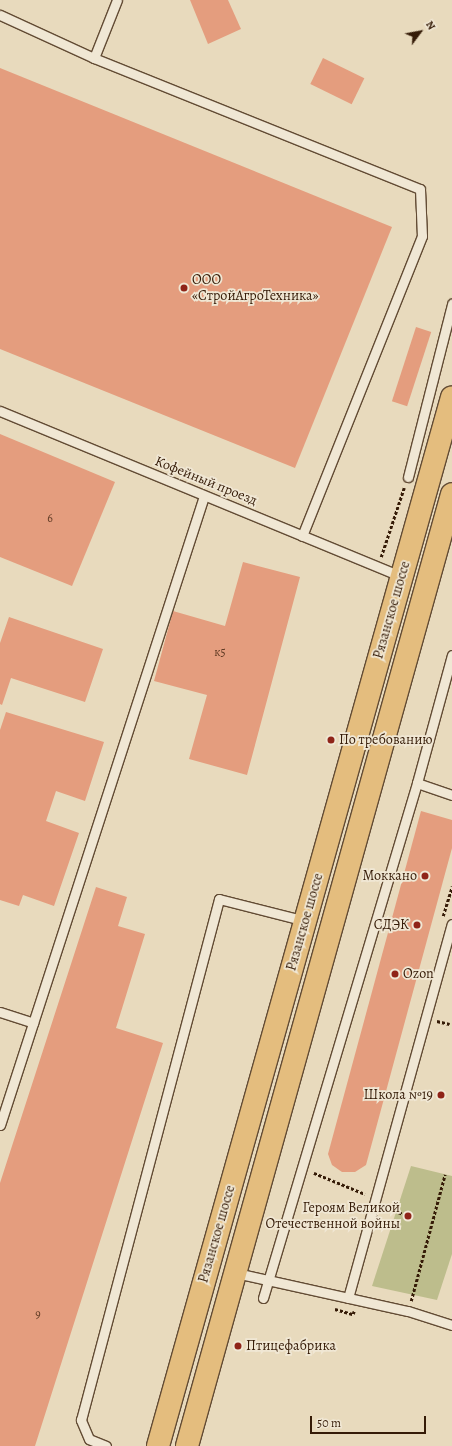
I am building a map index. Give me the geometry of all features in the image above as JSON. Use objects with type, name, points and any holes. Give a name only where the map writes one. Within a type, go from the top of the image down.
[{"type":"main road","name":"Рязанское шоссе","points":[[158,1446],[452,397]]},
{"type":"main road","name":"Рязанское шоссе","points":[[187,1446],[452,494]]},
{"type":"lane","points":[[94,58],[117,0]]},
{"type":"lane","points":[[0,15],[94,58],[420,189],[422,236],[302,536]]},
{"type":"lane","points":[[408,477],[452,304]]},
{"type":"lane","name":"Кофейный проезд","points":[[0,411],[402,577]]},
{"type":"lane","points":[[0,1125],[204,496]]},
{"type":"lane","points":[[263,1298],[288,1206],[417,783],[452,655]]},
{"type":"lane","points":[[417,783],[452,795]]},
{"type":"lane","points":[[106,1446],[89,1439],[81,1420],[219,899],[305,921]]},
{"type":"lane","points":[[348,1298],[452,924]]},
{"type":"lane","points":[[0,1012],[33,1023]]},
{"type":"lane","points":[[236,1273],[408,1311],[452,1325]]},
{"type":"path","points":[[441,924],[452,886]]},
{"type":"path","points":[[315,1167],[313,1174],[320,1177],[365,1194],[367,1187]]},
{"type":"path","points":[[408,1311],[445,1174]]},
{"type":"green space","points":[[411,1166],[452,1176],[452,1254],[437,1300],[372,1286]]},
{"type":"building","points":[[190,0],[228,0],[241,29],[208,44]]},
{"type":"building","points":[[323,58],[364,78],[352,104],[310,84]]},
{"type":"building","name":"ООО «СтройАгроТехника»","points":[[0,68],[392,227],[295,468],[0,349]]},
{"type":"building","points":[[416,327],[431,332],[407,406],[392,401]]},
{"type":"building","points":[[0,434],[115,482],[72,586],[0,557]]},
{"type":"building","points":[[243,562],[300,577],[247,775],[189,759],[207,695],[154,681],[173,611],[225,626]]},
{"type":"building","points":[[9,617],[103,649],[85,702],[11,678],[2,705],[0,704],[0,643]]},
{"type":"building","points":[[6,712],[104,742],[85,801],[56,791],[46,821],[79,833],[54,906],[23,895],[19,906],[0,900],[0,730]]},
{"type":"building","points":[[421,811],[452,820],[452,848],[366,1165],[355,1172],[342,1172],[332,1165],[328,1154]]},
{"type":"building","points":[[96,887],[127,897],[118,926],[145,934],[116,1028],[163,1043],[35,1446],[0,1446],[0,1183]]},
{"type":"place","name":"ООО «СтройАгроТехника»","points":[[184,288]]},
{"type":"place","name":"По требованию","points":[[331,740]]},
{"type":"place","name":"Моккано","points":[[425,876]]},
{"type":"place","name":"СДЭК","points":[[417,925]]},
{"type":"place","name":"Ozon","points":[[395,974]]},
{"type":"place","name":"Школа №19","points":[[441,1095]]},
{"type":"place","name":"Героям Великой Отечественной войны","points":[[408,1216]]},
{"type":"place","name":"Птицефабрика","points":[[238,1346]]}]
